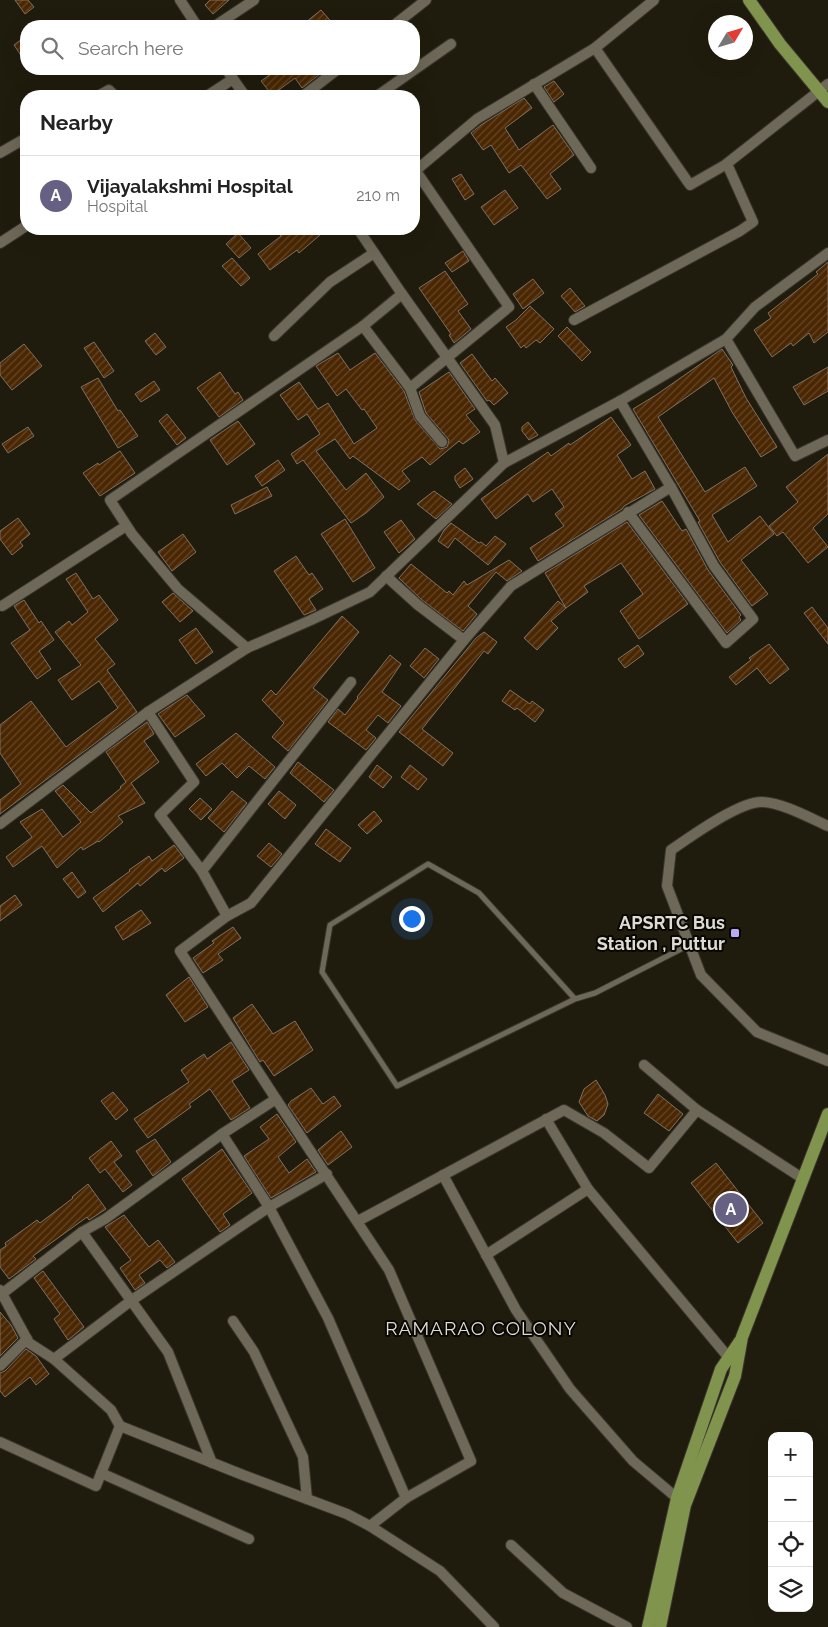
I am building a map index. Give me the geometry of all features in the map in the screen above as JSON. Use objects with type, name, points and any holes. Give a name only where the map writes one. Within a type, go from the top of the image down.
[{"type":"main road","points":[[754,2],[780,44],[823,88],[828,102]]},
{"type":"main road","points":[[660,1627],[685,1505],[735,1376],[742,1337],[828,1114]]},
{"type":"main road","points":[[648,1627],[677,1498],[721,1369],[742,1337]]},
{"type":"street","points":[[180,0],[193,20]]},
{"type":"street","points":[[224,20],[254,0]]},
{"type":"street","points":[[401,20],[426,0]]},
{"type":"street","points":[[420,167],[477,119],[595,48],[654,0]]},
{"type":"street","points":[[420,66],[451,44]]},
{"type":"street","points":[[595,48],[690,185],[727,164],[823,88]]},
{"type":"street","points":[[230,75],[240,90]]},
{"type":"street","points":[[311,90],[330,75]]},
{"type":"street","points":[[386,90],[407,75]]},
{"type":"street","points":[[217,90],[233,80]]},
{"type":"street","points":[[534,84],[591,168]]},
{"type":"street","points":[[0,153],[20,141]]},
{"type":"street","points":[[574,320],[754,222],[727,164]]},
{"type":"street","points":[[410,388],[510,307],[420,178]]},
{"type":"street","points":[[0,243],[20,230]]},
{"type":"street","points":[[362,235],[495,425],[504,463]]},
{"type":"street","points":[[274,336],[330,282],[374,253]]},
{"type":"street","points":[[0,824],[148,712],[247,648],[370,592],[504,463],[620,401],[726,339],[755,307],[828,253]]},
{"type":"street","points":[[247,648],[178,589],[126,526],[110,500],[363,326],[402,294]]},
{"type":"street","points":[[363,326],[410,388],[420,416],[442,442]]},
{"type":"street","points":[[726,339],[795,456],[828,440]]},
{"type":"street","points":[[620,401],[671,487],[714,566],[753,619],[726,642],[628,512]]},
{"type":"street","points":[[370,1526],[406,1498],[471,1461],[389,1270],[180,951],[227,916],[251,903],[464,640],[511,586],[671,487]]},
{"type":"street","points":[[2,606],[126,526]]},
{"type":"street","points":[[386,576],[418,605],[464,640]]},
{"type":"street","points":[[202,871],[351,682]]},
{"type":"street","points":[[148,712],[194,782],[160,815],[202,871],[227,916]]},
{"type":"street","points":[[828,826],[790,809],[761,802],[732,811],[671,850],[666,886],[702,975],[757,1032],[828,1061]]},
{"type":"street","points":[[644,1065],[697,1110],[802,1178]]},
{"type":"street","points":[[276,1099],[222,1134],[105,1219],[82,1232],[1,1291],[29,1343],[54,1359],[111,1410],[120,1426],[347,1514],[370,1526],[440,1571],[494,1627]]},
{"type":"street","points":[[358,1221],[564,1110],[604,1132],[649,1168],[697,1110]]},
{"type":"street","points":[[546,1119],[588,1189],[729,1358]]},
{"type":"street","points":[[222,1134],[270,1207],[328,1318],[406,1498]]},
{"type":"street","points":[[54,1359],[132,1300],[270,1207],[327,1174]]},
{"type":"street","points":[[443,1175],[516,1310],[570,1389],[633,1461],[677,1498]]},
{"type":"street","points":[[486,1255],[588,1189]]},
{"type":"street","points":[[82,1232],[168,1352],[212,1463]]},
{"type":"street","points":[[233,1321],[254,1352],[303,1457],[307,1499]]},
{"type":"street","points":[[0,1366],[27,1339]]},
{"type":"street","points":[[0,1442],[96,1486],[120,1426]]},
{"type":"street","points":[[101,1474],[250,1539]]},
{"type":"street","points":[[511,1545],[563,1593],[627,1627]]},
{"type":"lane","points":[[575,999],[479,893],[428,864],[330,925],[322,972],[397,1086],[575,999],[595,993],[690,945]]},
{"type":"building","points":[[15,0],[28,0],[34,7],[25,14]]},
{"type":"building","points":[[210,0],[229,0],[213,14],[205,5]]},
{"type":"building","points":[[321,10],[330,20],[308,20]]},
{"type":"building","points":[[20,40],[20,54],[14,45]]},
{"type":"building","points":[[270,75],[319,75],[302,88],[295,78],[279,90],[268,90],[261,81]]},
{"type":"building","points":[[554,81],[564,94],[554,102],[544,87]]},
{"type":"building","points":[[524,98],[532,108],[505,128],[519,150],[553,125],[574,155],[550,174],[561,189],[547,199],[521,165],[509,173],[491,145],[483,150],[471,133]]},
{"type":"building","points":[[461,174],[474,194],[465,200],[452,179]]},
{"type":"building","points":[[505,190],[518,208],[494,225],[481,207]]},
{"type":"building","points":[[236,235],[240,235],[251,248],[239,258],[226,244]]},
{"type":"building","points":[[320,235],[299,253],[297,250],[270,270],[258,254],[281,236]]},
{"type":"building","points":[[463,251],[469,261],[452,272],[445,263]]},
{"type":"building","points":[[232,258],[250,278],[241,286],[222,266]]},
{"type":"building","points":[[828,262],[828,332],[814,343],[809,333],[793,346],[791,343],[772,357],[754,330],[771,318],[768,313],[818,274],[816,272]]},
{"type":"building","points":[[445,271],[468,304],[458,311],[471,329],[454,343],[449,335],[451,334],[419,288]]},
{"type":"building","points":[[533,279],[544,293],[523,309],[513,294]]},
{"type":"building","points":[[570,288],[585,306],[575,312],[561,296]]},
{"type":"building","points":[[530,306],[554,329],[540,343],[536,340],[526,348],[524,345],[521,348],[506,327]]},
{"type":"building","points":[[567,327],[591,352],[582,361],[558,336]]},
{"type":"building","points":[[155,333],[166,347],[156,355],[145,341]]},
{"type":"building","points":[[94,342],[114,371],[104,378],[84,348]]},
{"type":"building","points":[[24,344],[42,366],[12,390],[0,375],[0,363]]},
{"type":"building","points":[[722,349],[733,365],[731,367],[746,398],[777,447],[761,457],[732,412],[714,378],[658,417],[705,492],[745,467],[757,486],[712,515],[728,542],[760,516],[774,534],[741,560],[768,594],[752,606],[720,562],[698,522],[700,521],[633,409]]},
{"type":"building","points":[[338,353],[350,370],[375,353],[404,391],[415,420],[440,449],[447,447],[449,440],[426,413],[419,392],[449,372],[475,409],[466,415],[480,432],[463,444],[459,441],[430,465],[422,457],[402,471],[410,481],[399,490],[353,456],[350,459],[335,439],[316,451],[346,490],[366,473],[384,497],[351,523],[303,460],[297,464],[291,454],[320,434],[307,414],[298,420],[280,395],[299,382],[318,409],[328,403],[354,444],[377,428],[364,409],[362,410],[346,389],[337,396],[316,366]]},
{"type":"building","points":[[472,354],[492,381],[495,378],[508,393],[494,405],[489,400],[487,401],[460,363]]},
{"type":"building","points":[[828,367],[828,391],[804,405],[793,387]]},
{"type":"building","points":[[220,372],[235,394],[238,392],[243,400],[219,417],[197,388]]},
{"type":"building","points":[[98,378],[118,411],[120,410],[138,436],[118,448],[81,387]]},
{"type":"building","points":[[154,381],[160,390],[141,402],[135,394]]},
{"type":"building","points":[[167,414],[186,438],[177,445],[159,421]]},
{"type":"building","points":[[611,417],[631,445],[617,455],[632,479],[645,471],[655,489],[624,506],[538,561],[530,548],[564,526],[555,514],[564,507],[552,489],[533,502],[528,494],[496,519],[481,499],[548,452],[551,456]]},
{"type":"building","points":[[238,421],[255,444],[227,465],[210,440]]},
{"type":"building","points":[[528,422],[538,435],[529,440],[522,431],[522,427]]},
{"type":"building","points":[[28,427],[34,436],[8,453],[2,444]]},
{"type":"building","points":[[120,451],[135,473],[100,496],[83,473]]},
{"type":"building","points":[[828,454],[828,514],[813,528],[828,547],[808,563],[783,532],[777,536],[769,526],[798,502],[786,487]]},
{"type":"building","points":[[278,460],[285,470],[262,486],[255,476]]},
{"type":"building","points":[[465,468],[473,479],[460,488],[455,480],[455,476]]},
{"type":"building","points":[[267,487],[272,496],[235,514],[231,505]]},
{"type":"building","points":[[434,491],[452,504],[436,519],[417,504]]},
{"type":"building","points":[[662,501],[682,531],[686,529],[708,570],[741,615],[739,617],[741,620],[727,633],[639,515]]},
{"type":"building","points":[[18,518],[30,534],[20,542],[23,546],[12,555],[0,539],[0,531]]},
{"type":"building","points":[[345,519],[375,568],[353,582],[321,534]]},
{"type":"building","points":[[401,520],[415,539],[399,553],[384,532]]},
{"type":"building","points":[[627,522],[688,604],[639,639],[620,611],[643,594],[621,563],[584,586],[588,592],[566,608],[545,573]]},
{"type":"building","points":[[451,523],[486,546],[495,536],[506,544],[488,565],[455,538],[448,548],[438,541],[444,530]]},
{"type":"building","points":[[183,534],[196,552],[172,571],[158,552]]},
{"type":"building","points":[[296,556],[309,575],[312,573],[323,589],[309,599],[316,610],[304,615],[274,571]]},
{"type":"building","points":[[509,560],[522,571],[507,581],[496,572],[468,606],[477,614],[463,631],[422,600],[399,578],[411,564],[447,593],[449,591],[453,595],[464,581],[467,585]]},
{"type":"building","points":[[76,573],[93,599],[99,595],[118,620],[95,639],[115,664],[107,670],[137,712],[0,814],[0,800],[21,784],[0,753],[0,725],[31,701],[66,747],[118,708],[99,681],[72,700],[58,680],[81,665],[55,632],[69,621],[72,625],[88,612],[66,579]]},
{"type":"building","points":[[173,593],[193,611],[180,622],[162,602]]},
{"type":"building","points":[[24,600],[39,623],[41,621],[54,640],[39,651],[51,669],[37,679],[11,643],[30,630],[14,606]]},
{"type":"building","points":[[558,601],[566,608],[551,621],[558,628],[537,650],[524,638]]},
{"type":"building","points":[[812,607],[828,628],[828,644],[804,613]]},
{"type":"building","points":[[342,616],[359,632],[313,688],[328,700],[288,751],[272,737],[284,723],[262,700],[271,690],[276,695]]},
{"type":"building","points":[[196,628],[213,652],[196,664],[179,640]]},
{"type":"building","points":[[484,632],[497,642],[488,654],[484,651],[422,729],[453,753],[443,766],[399,732],[476,638]]},
{"type":"building","points":[[769,644],[789,669],[770,684],[757,668],[736,685],[729,677],[751,660],[749,658]]},
{"type":"building","points":[[638,645],[644,654],[625,668],[618,659]]},
{"type":"building","points":[[425,648],[439,659],[424,678],[410,666]]},
{"type":"building","points":[[390,655],[401,664],[382,692],[401,706],[388,723],[378,715],[366,730],[376,738],[366,750],[328,722],[338,709],[345,715]]},
{"type":"building","points":[[510,690],[530,704],[532,701],[544,710],[535,722],[517,708],[515,710],[502,701]]},
{"type":"building","points":[[187,695],[205,716],[175,737],[158,714]]},
{"type":"building","points":[[147,722],[154,734],[144,741],[159,762],[131,783],[145,803],[118,816],[123,822],[99,842],[83,850],[81,847],[57,868],[42,846],[13,867],[6,857],[32,837],[20,822],[42,809],[63,837],[81,822],[55,791],[63,785],[91,813],[121,788],[126,782],[106,752]]},
{"type":"building","points":[[236,733],[275,767],[265,779],[249,766],[237,778],[222,763],[206,776],[196,764]]},
{"type":"building","points":[[298,762],[334,790],[324,802],[290,773]]},
{"type":"building","points":[[377,765],[392,777],[383,788],[369,777]]},
{"type":"building","points":[[410,765],[427,779],[418,790],[401,777]]},
{"type":"building","points":[[232,791],[247,803],[224,832],[208,818]]},
{"type":"building","points":[[279,791],[296,805],[285,819],[268,804]]},
{"type":"building","points":[[200,798],[212,809],[201,820],[189,809]]},
{"type":"building","points":[[374,811],[382,821],[367,834],[358,825]]},
{"type":"building","points":[[326,829],[351,848],[340,862],[315,844]]},
{"type":"building","points":[[269,843],[282,854],[271,867],[257,856]]},
{"type":"building","points":[[174,845],[184,858],[165,872],[162,868],[140,886],[138,883],[103,912],[93,898],[149,856],[152,861]]},
{"type":"building","points":[[72,872],[86,892],[78,898],[63,879]]},
{"type":"building","points":[[15,895],[22,905],[0,921],[0,906]]},
{"type":"building","points":[[141,910],[151,923],[123,940],[115,927]]},
{"type":"building","points":[[233,927],[241,938],[218,954],[223,960],[203,973],[193,958],[214,943],[212,941]]},
{"type":"building","points":[[189,977],[208,1007],[185,1022],[166,995]]},
{"type":"building","points":[[252,1004],[273,1034],[295,1021],[313,1050],[274,1076],[263,1060],[260,1062],[233,1018]]},
{"type":"building","points":[[231,1042],[249,1070],[232,1081],[250,1108],[231,1120],[210,1089],[189,1104],[191,1107],[148,1138],[134,1119],[189,1082],[181,1070],[204,1054],[207,1059]]},
{"type":"building","points":[[596,1080],[608,1104],[604,1115],[597,1121],[588,1116],[579,1102],[584,1089]]},
{"type":"building","points":[[311,1088],[323,1104],[334,1096],[341,1106],[307,1133],[288,1105]]},
{"type":"building","points":[[113,1092],[128,1110],[116,1120],[101,1101]]},
{"type":"building","points":[[658,1094],[683,1114],[669,1131],[644,1113]]},
{"type":"building","points":[[277,1114],[296,1142],[278,1157],[289,1173],[307,1159],[316,1172],[271,1198],[244,1156],[269,1139],[260,1127]]},
{"type":"building","points":[[341,1131],[352,1147],[328,1165],[318,1150]]},
{"type":"building","points":[[155,1139],[171,1162],[153,1176],[136,1151]]},
{"type":"building","points":[[111,1141],[122,1156],[114,1162],[132,1185],[123,1192],[105,1169],[100,1173],[89,1158]]},
{"type":"building","points":[[222,1149],[252,1193],[223,1214],[230,1225],[220,1232],[182,1179]]},
{"type":"building","points":[[716,1163],[763,1223],[738,1243],[691,1183]]},
{"type":"building","points":[[88,1184],[106,1209],[89,1220],[87,1217],[33,1256],[36,1259],[9,1279],[0,1267],[0,1250],[6,1246],[5,1243],[37,1220],[40,1223]]},
{"type":"building","points":[[124,1215],[149,1247],[158,1240],[175,1262],[167,1268],[160,1260],[139,1275],[145,1283],[135,1290],[120,1268],[131,1260],[105,1227]]},
{"type":"building","points":[[43,1271],[84,1327],[68,1340],[54,1319],[60,1314],[34,1278]]},
{"type":"building","points":[[0,1312],[11,1325],[18,1338],[0,1356]]},
{"type":"building","points":[[26,1349],[36,1356],[49,1374],[36,1385],[30,1377],[5,1397],[0,1391],[0,1373],[5,1371]]},
{"type":"place","name":"APSRTC Bus Station , Puttur","points":[[735,933]]},
{"type":"place","name":"Vijayalakshmi Hospital","points":[[731,1209]]},
{"type":"district","name":"RAMARAO COLONY","points":[[481,1328]]}]
